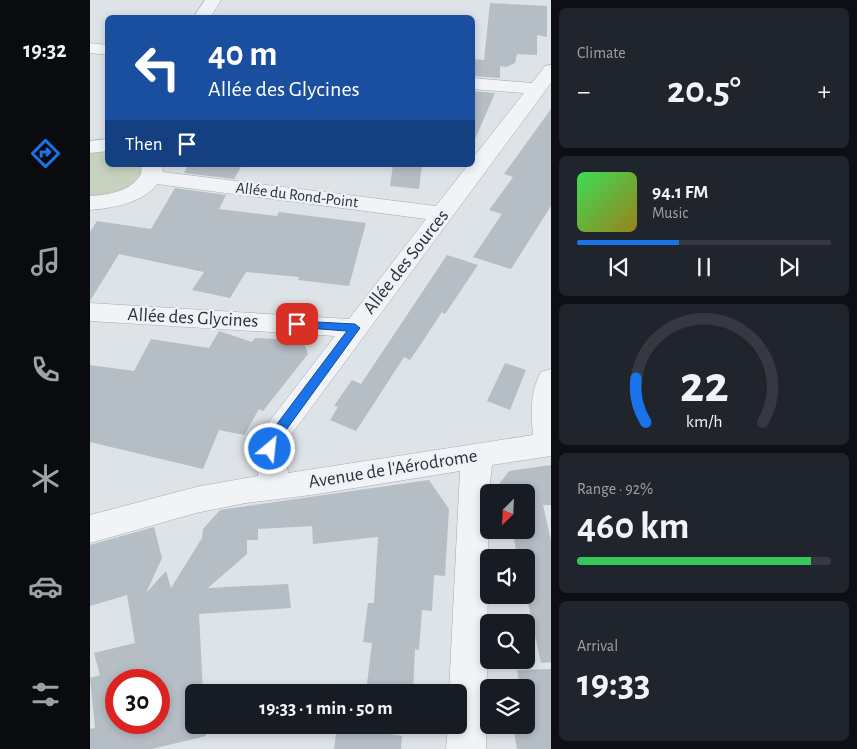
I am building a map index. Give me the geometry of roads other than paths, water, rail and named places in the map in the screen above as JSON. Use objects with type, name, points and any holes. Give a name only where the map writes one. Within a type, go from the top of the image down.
[{"type":"street","points":[[203,15],[212,0]]},
{"type":"street","points":[[90,48],[105,50]]},
{"type":"street","points":[[475,83],[544,79]]},
{"type":"street","name":"Allée des Sources","points":[[274,487],[270,449],[276,435],[544,79]]},
{"type":"street","points":[[90,147],[105,146]]},
{"type":"street","points":[[90,203],[117,200],[132,194],[144,186],[152,171]]},
{"type":"street","name":"Allée du Rond-Point","points":[[152,171],[443,214]]},
{"type":"street","name":"Allée des Glycines","points":[[90,312],[355,328]]},
{"type":"street","points":[[550,444],[545,412],[551,378]]},
{"type":"street","name":"Avenue de l'Aérodrome","points":[[90,529],[196,500],[246,490],[550,444]]},
{"type":"street","points":[[466,749],[475,475],[478,456]]}]
